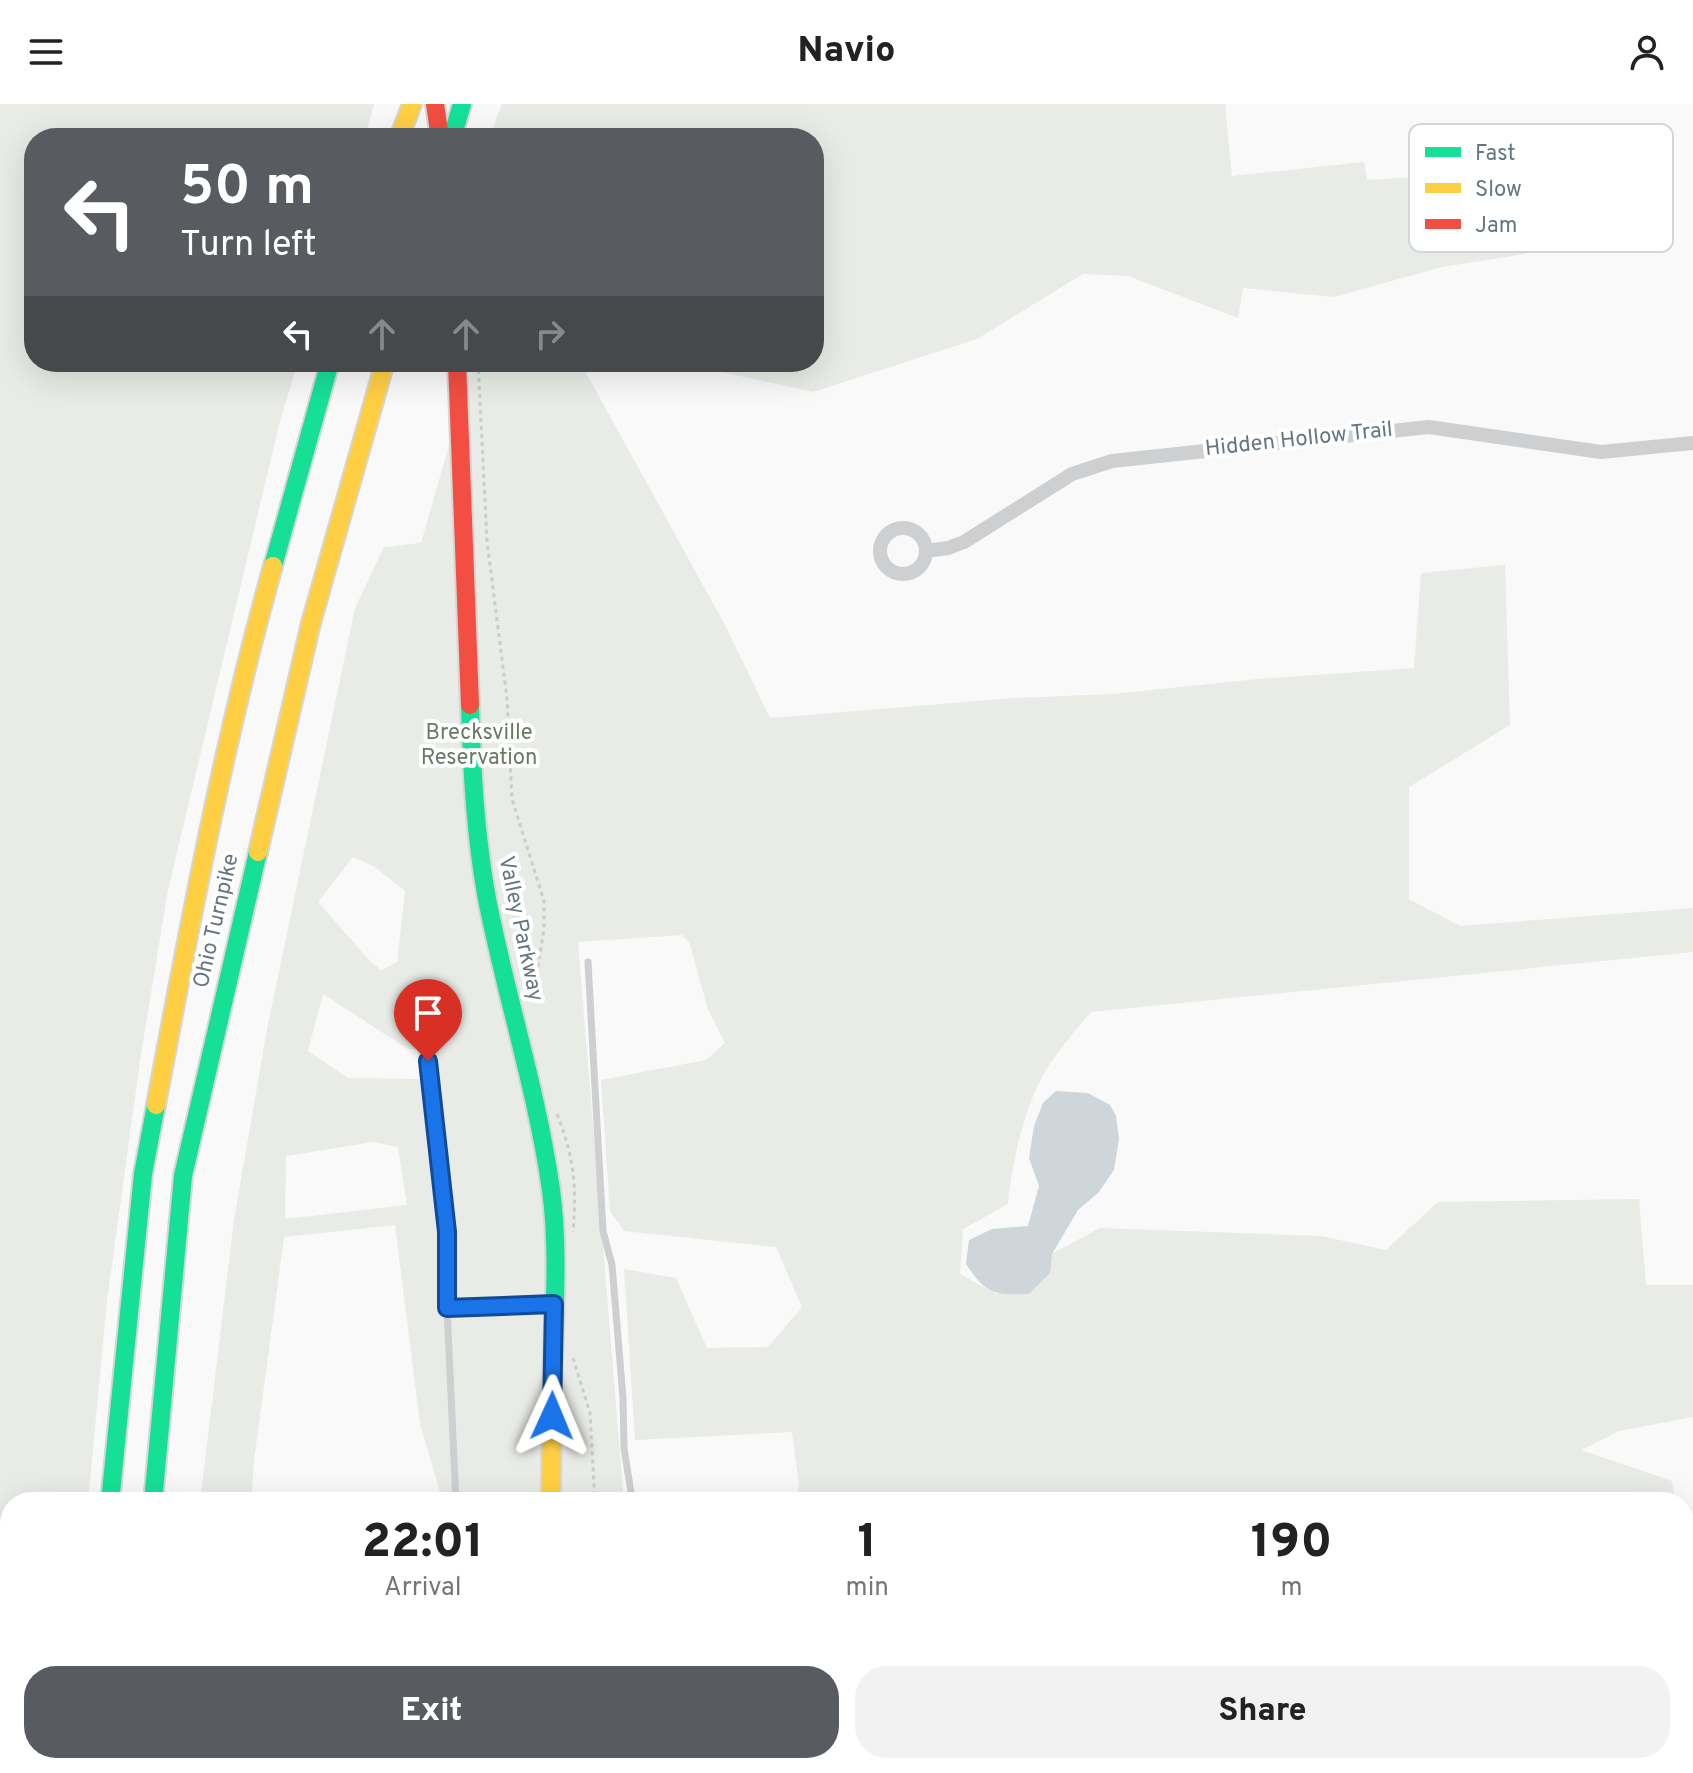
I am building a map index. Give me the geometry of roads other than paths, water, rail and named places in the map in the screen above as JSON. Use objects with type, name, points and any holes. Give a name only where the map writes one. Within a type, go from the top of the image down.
[{"type":"main road","points":[[403,128],[412,104]]},
{"type":"main road","points":[[435,104],[439,128]]},
{"type":"main road","points":[[455,128],[462,104]]},
{"type":"main road","name":"Ohio Turnpike","points":[[111,1492],[143,1174],[202,864],[254,633],[327,372]]},
{"type":"main road","name":"Ohio Turnpike","points":[[154,1492],[183,1176],[311,623],[382,372]]},
{"type":"main road","name":"Valley Parkway","points":[[457,372],[472,764],[478,845],[488,902],[533,1093],[551,1192],[554,1304],[551,1492]]},
{"type":"street","name":"Hidden Hollow Trail","points":[[926,551],[964,542],[1072,474],[1112,461],[1420,427],[1445,428],[1601,452],[1693,443]]},
{"type":"lane","points":[[588,962],[602,1220],[612,1265],[624,1448],[631,1492]]},
{"type":"lane","points":[[428,1061],[447,1232],[447,1308],[456,1492]]},
{"type":"lane","points":[[447,1308],[554,1304]]},
{"type":"park label","name":"Brecksville Reservation","points":[[479,746]]}]
